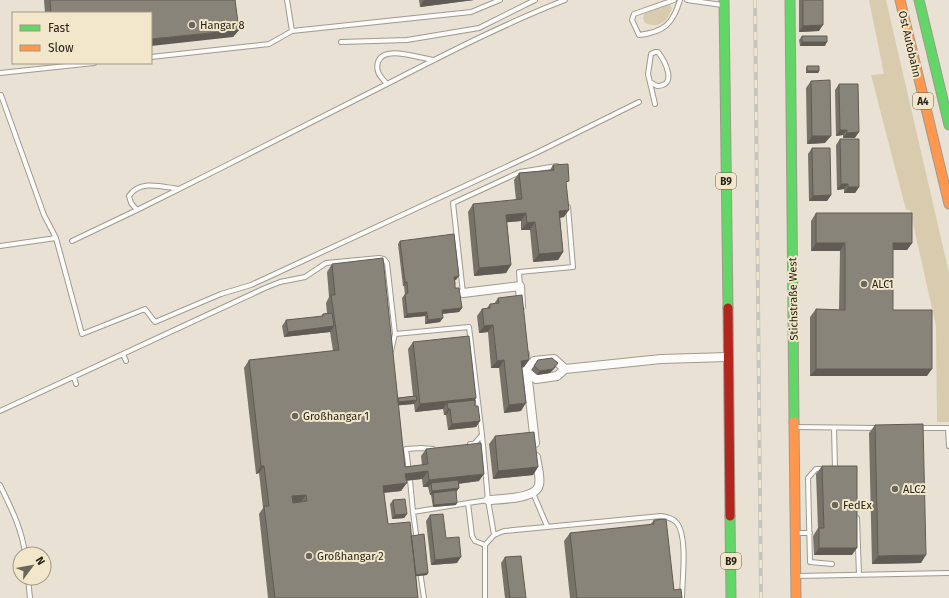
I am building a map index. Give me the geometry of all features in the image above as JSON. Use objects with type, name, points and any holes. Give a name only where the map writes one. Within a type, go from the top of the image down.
[{"type":"main road","name":"Stichstraße West","points":[[790,0],[796,598]]},
{"type":"main road","name":"Ost Autobahn","points":[[900,0],[949,204]]},
{"type":"main road","name":"Ost Autobahn","points":[[919,0],[949,125]]},
{"type":"main road","name":"B9","points":[[724,3],[731,598]]},
{"type":"street","points":[[463,293],[520,286],[522,311]]},
{"type":"street","points":[[488,500],[528,495],[537,490],[539,483],[526,371],[525,349]]},
{"type":"street","points":[[526,371],[536,379],[557,376],[565,368],[661,359],[728,357]]},
{"type":"street","points":[[526,371],[534,361],[554,359],[565,368]]},
{"type":"lane","points":[[287,0],[292,32]]},
{"type":"lane","points":[[152,57],[269,44],[292,32],[471,12],[500,0]]},
{"type":"lane","points":[[341,42],[407,40],[479,28],[536,0]]},
{"type":"lane","points":[[72,241],[180,189],[434,60],[565,0]]},
{"type":"lane","points":[[674,0],[634,14],[632,20],[639,35],[667,26],[675,14],[680,0]]},
{"type":"lane","points":[[687,0],[724,3]]},
{"type":"lane","points":[[925,27],[947,91]]},
{"type":"lane","points":[[387,84],[379,76],[377,67],[379,60],[387,54],[396,52],[434,60]]},
{"type":"lane","points":[[650,82],[660,86],[668,81],[669,73],[665,61],[658,52],[650,54],[648,74],[655,104]]},
{"type":"lane","points":[[0,73],[85,64]]},
{"type":"lane","points":[[1,95],[44,215],[56,238],[82,334],[145,309],[155,322],[221,294],[258,282],[538,152],[639,102]]},
{"type":"lane","points":[[463,293],[453,203],[520,172],[564,165]]},
{"type":"lane","points":[[137,210],[131,203],[129,196],[136,188],[151,185],[180,189]]},
{"type":"lane","points":[[520,286],[519,272],[573,267],[567,204]]},
{"type":"lane","points":[[0,246],[56,238]]},
{"type":"lane","points":[[0,411],[265,288],[280,282],[305,277],[326,263],[379,258],[384,259],[387,263],[395,334],[391,352],[392,359]]},
{"type":"lane","points":[[395,334],[469,327],[488,500],[494,535]]},
{"type":"lane","points":[[123,354],[126,361]]},
{"type":"lane","points":[[74,377],[76,384]]},
{"type":"lane","points":[[795,427],[885,428]]},
{"type":"lane","points":[[834,428],[835,469]]},
{"type":"lane","points":[[914,428],[948,428],[949,446]]},
{"type":"lane","points":[[461,445],[474,444],[482,435]]},
{"type":"lane","points":[[400,446],[406,449],[435,449]]},
{"type":"lane","points":[[406,449],[409,473]]},
{"type":"lane","points":[[832,564],[810,562],[808,478],[816,469],[842,469]]},
{"type":"lane","points":[[410,480],[417,544]]},
{"type":"lane","points":[[0,485],[19,527],[24,546]]},
{"type":"lane","points":[[533,493],[547,526]]},
{"type":"lane","points":[[413,512],[488,500]]},
{"type":"lane","points":[[468,503],[474,541],[485,545]]},
{"type":"lane","points":[[857,515],[860,575]]},
{"type":"lane","points":[[485,598],[485,545],[494,535],[504,531],[547,526],[661,516],[671,518],[677,523],[682,535],[682,598]]},
{"type":"lane","points":[[796,533],[810,533]]},
{"type":"lane","points":[[420,565],[424,598]]},
{"type":"lane","points":[[796,576],[949,574]]},
{"type":"lane","points":[[29,586],[30,598]]},
{"type":"shaded area","points":[[869,0],[886,0],[949,273],[949,422],[937,422],[936,326],[910,210],[906,210],[871,75],[884,74]]},
{"type":"shaded area","points":[[666,5],[670,5],[672,8],[668,17],[663,23],[650,25],[645,23],[643,18],[645,13]]},
{"type":"building","name":"Hangar 8","points":[[50,0],[235,0],[239,30],[152,39],[152,12],[51,12]]},
{"type":"building","points":[[803,0],[823,0],[823,25],[803,26]]},
{"type":"building","points":[[802,36],[827,36],[827,42],[802,42]]},
{"type":"building","points":[[807,66],[819,66],[819,71],[807,71]]},
{"type":"building","points":[[830,80],[831,136],[812,136],[811,81]]},
{"type":"building","points":[[839,84],[858,84],[859,132],[847,133],[847,130],[840,130]]},
{"type":"building","points":[[840,139],[859,139],[859,187],[848,187],[848,184],[841,184]]},
{"type":"building","points":[[812,148],[830,148],[831,195],[813,196]]},
{"type":"building","points":[[568,164],[569,181],[566,182],[569,210],[559,211],[563,252],[539,254],[535,222],[527,223],[526,213],[506,215],[511,265],[479,268],[473,204],[522,199],[519,173],[554,170],[553,165]]},
{"type":"building","name":"ALC1","points":[[816,213],[912,213],[912,243],[893,243],[893,310],[932,310],[932,369],[816,369],[816,309],[845,310],[845,243],[816,243]]},
{"type":"building","points":[[454,234],[459,276],[454,277],[455,288],[459,288],[462,308],[442,310],[443,318],[428,320],[427,312],[407,314],[405,294],[408,293],[407,282],[405,282],[400,241]]},
{"type":"building","points":[[383,258],[405,467],[428,464],[426,449],[481,443],[484,474],[429,480],[428,471],[405,474],[407,483],[383,486],[388,524],[410,522],[418,598],[275,598],[264,506],[269,506],[264,466],[261,466],[249,360],[339,350],[331,295],[335,295],[332,264]],"holes":[[[306,495],[307,501],[293,503],[292,496]]]},
{"type":"building","points":[[522,295],[529,360],[521,361],[526,403],[509,405],[504,360],[497,361],[493,325],[484,326],[482,309],[490,308],[490,304],[499,303],[498,298]]},
{"type":"building","points":[[332,313],[334,326],[288,332],[286,320],[323,316],[323,314]]},
{"type":"building","points":[[469,336],[476,398],[420,404],[413,342]]},
{"type":"building","points":[[552,358],[558,363],[553,369],[540,371],[534,366],[538,360]]},
{"type":"building","points":[[416,396],[417,400],[398,402],[398,398]]},
{"type":"building","points":[[475,400],[475,406],[478,406],[480,421],[452,424],[450,409],[448,409],[447,403]]},
{"type":"building","name":"ALC2","points":[[923,424],[926,555],[878,556],[875,425]]},
{"type":"building","points":[[534,432],[538,467],[498,471],[495,436]]},
{"type":"building","name":"FedEx","points":[[822,466],[857,466],[857,548],[819,548],[819,528],[824,528]]},
{"type":"building","points":[[458,480],[459,488],[432,491],[431,483]]},
{"type":"building","points":[[456,490],[457,503],[434,505],[433,493]]},
{"type":"building","points":[[405,499],[407,514],[395,515],[393,500]]},
{"type":"building","points":[[443,514],[446,538],[459,537],[461,557],[435,560],[430,515]]},
{"type":"building","points":[[666,519],[674,590],[681,589],[682,598],[577,598],[570,533],[654,524],[654,520]]},
{"type":"building","points":[[424,534],[428,573],[416,575],[411,536]]},
{"type":"building","points":[[521,556],[526,598],[510,598],[505,557]]},
{"type":"railway","points":[[755,0],[761,598]]},
{"type":"traffic: fast","points":[[724,0],[728,308]]},
{"type":"traffic: fast","points":[[790,0],[794,422]]},
{"type":"traffic: fast","points":[[919,0],[949,125]]},
{"type":"traffic: fast","points":[[730,516],[731,598]]},
{"type":"traffic: slow","points":[[900,0],[949,204]]},
{"type":"traffic: slow","points":[[794,422],[796,598]]},
{"type":"traffic: jam","points":[[728,308],[730,516]]},
{"type":"place","name":"Hangar 8","points":[[192,25]]},
{"type":"place","name":"ALC1","points":[[864,284]]},
{"type":"place","name":"Großhangar 1","points":[[295,416]]},
{"type":"place","name":"ALC2","points":[[895,489]]},
{"type":"place","name":"FedEx","points":[[835,505]]},
{"type":"place","name":"Großhangar 2","points":[[309,556]]}]
